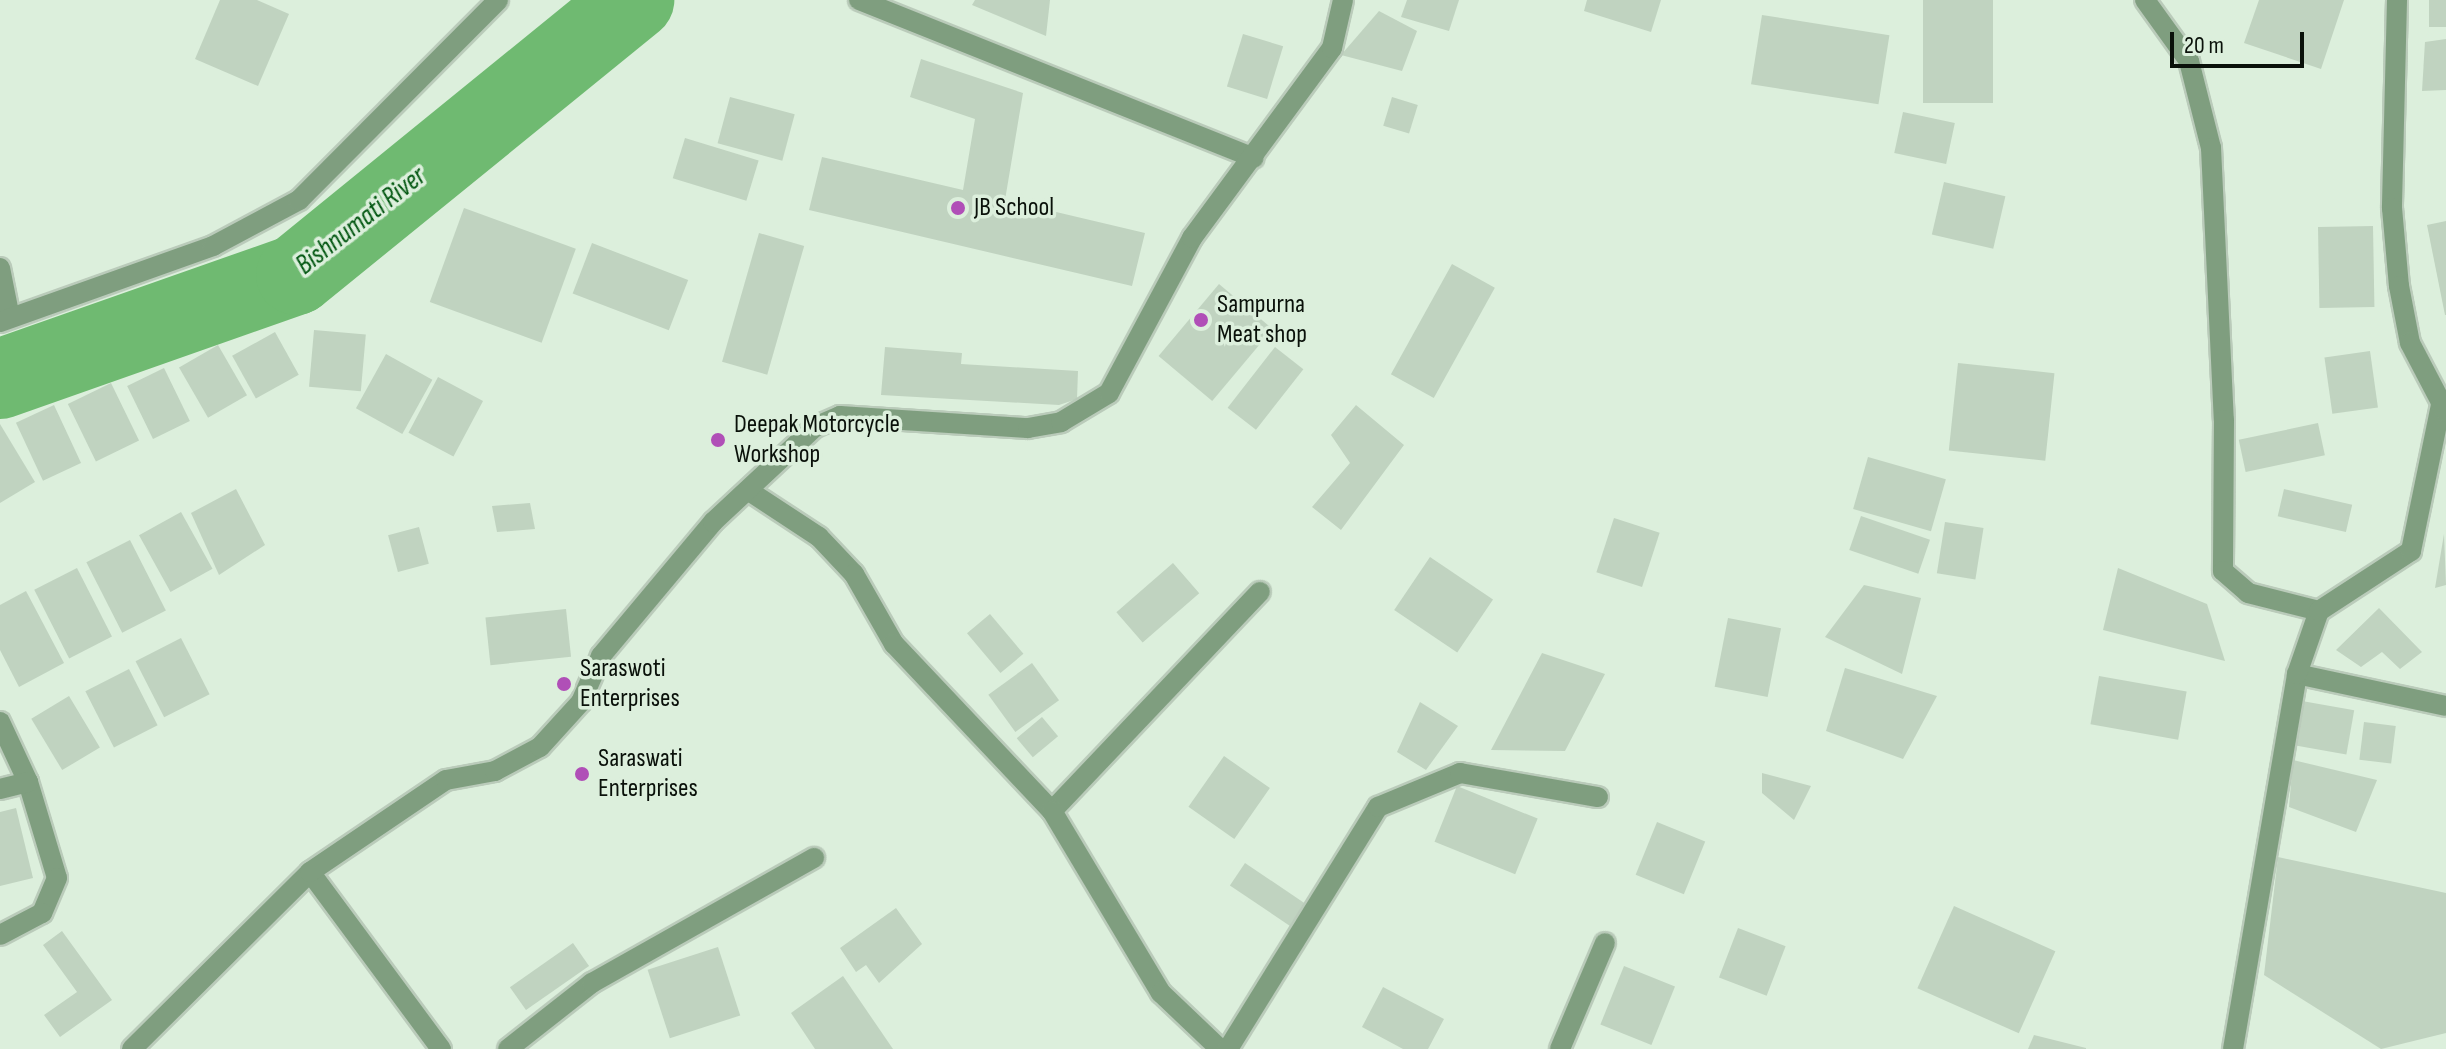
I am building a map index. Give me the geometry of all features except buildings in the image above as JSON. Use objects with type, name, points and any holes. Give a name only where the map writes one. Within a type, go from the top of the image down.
[{"type":"street","points":[[0,268],[5,320],[213,246],[299,200],[498,0]]},
{"type":"street","points":[[859,0],[1254,158]]},
{"type":"street","points":[[132,1049],[310,872],[446,780],[495,771],[540,747],[581,702],[601,656],[713,522],[815,427],[840,416],[1001,428],[1086,411],[1109,393],[1131,361],[1192,238],[1254,158],[1332,48],[1343,0]]},
{"type":"street","points":[[2145,0],[2189,61],[2211,148],[2224,420],[2223,571],[2248,593],[2319,611]]},
{"type":"street","points":[[2233,1049],[2297,674],[2319,611],[2411,551],[2443,408],[2410,343],[2399,286],[2392,208],[2397,0]]},
{"type":"street","points":[[749,491],[828,546],[854,574],[894,644],[1052,811],[1161,993],[1220,1049]]},
{"type":"street","points":[[1052,811],[1260,592]]},
{"type":"street","points":[[2297,674],[2446,706]]},
{"type":"street","points":[[0,722],[28,782],[56,890],[42,913],[0,935]]},
{"type":"street","points":[[1228,1049],[1378,807],[1460,773],[1598,797]]},
{"type":"street","points":[[0,789],[28,782]]},
{"type":"street","points":[[508,1049],[592,983],[814,858]]},
{"type":"street","points":[[310,872],[441,1049]]},
{"type":"street","points":[[1560,1049],[1605,943]]},
{"type":"waterway","name":"Bishnumati River","points":[[0,379],[296,275],[634,0]]},
{"type":"place","name":"JB School","points":[[958,208]]},
{"type":"place","name":"Sampurna Meat shop","points":[[1201,320]]},
{"type":"place","name":"Deepak Motorcycle Workshop","points":[[718,440]]},
{"type":"place","name":"Saraswoti Enterprises","points":[[564,684]]},
{"type":"place","name":"Saraswati Enterprises","points":[[582,774]]}]
